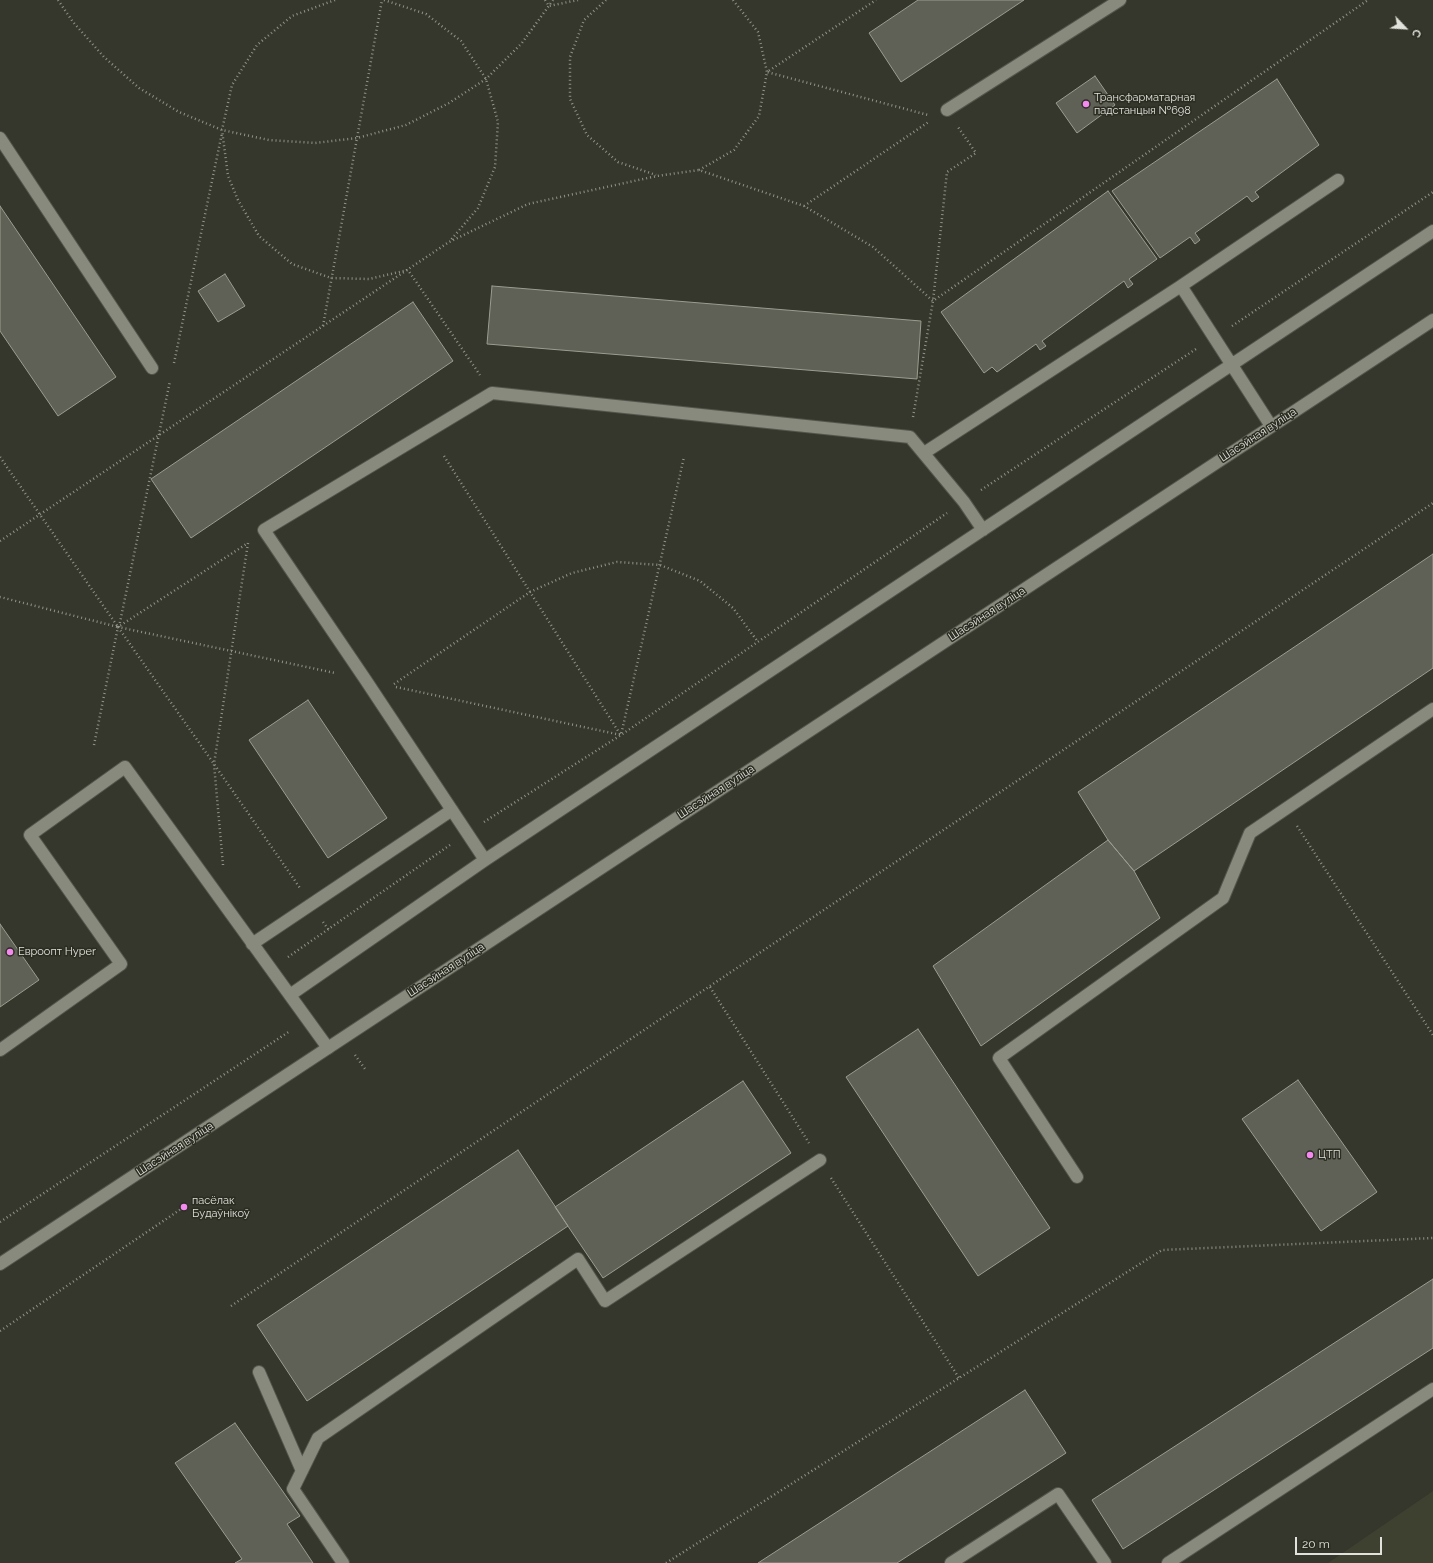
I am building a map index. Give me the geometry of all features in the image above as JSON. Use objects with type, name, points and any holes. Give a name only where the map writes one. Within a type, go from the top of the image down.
[{"type":"main road","points":[[947,110],[1120,0]]},
{"type":"main road","points":[[0,138],[152,368]]},
{"type":"main road","points":[[924,453],[1181,286],[1338,180]]},
{"type":"main road","points":[[290,995],[485,860],[1433,231]]},
{"type":"main road","points":[[1181,286],[1271,426]]},
{"type":"main road","name":"Шасэйная вуліца","points":[[0,1264],[1433,320]]},
{"type":"main road","points":[[485,860],[264,530],[492,393],[910,437],[964,502],[983,530]]},
{"type":"main road","points":[[1077,1177],[999,1058],[1223,898],[1250,833],[1433,709]]},
{"type":"main road","points":[[0,1050],[121,964],[30,836],[125,767],[328,1048]]},
{"type":"main road","points":[[252,944],[452,810]]},
{"type":"main road","points":[[343,1563],[293,1489],[318,1438],[578,1260],[605,1301],[820,1160]]},
{"type":"main road","points":[[259,1372],[302,1471]]},
{"type":"main road","points":[[1168,1563],[1433,1389]]},
{"type":"main road","points":[[951,1563],[1058,1494],[1105,1563]]},
{"type":"path","points":[[58,0],[73,22],[104,57],[139,88],[179,112],[222,130],[269,140],[314,143],[357,138],[406,125],[450,103],[486,79],[522,43],[553,0]]},
{"type":"path","points":[[335,0],[292,16],[256,45],[232,85],[222,130],[228,176],[238,200],[259,236],[292,264],[331,278],[369,279],[408,270]]},
{"type":"path","points":[[322,326],[383,0],[426,14],[461,41],[486,79],[498,122],[495,167],[478,208],[449,242]]},
{"type":"path","points":[[545,0],[549,6]]},
{"type":"path","points":[[549,6],[578,0]]},
{"type":"path","points":[[606,0],[584,20],[570,57],[570,99],[588,135],[618,162],[657,176]]},
{"type":"path","points":[[0,541],[449,242],[528,204],[657,176],[699,170],[734,150],[759,116],[767,72],[758,32],[732,0]]},
{"type":"path","points":[[767,72],[876,0]]},
{"type":"path","points":[[933,301],[1368,0]]},
{"type":"path","points":[[767,72],[936,117]]},
{"type":"path","points":[[804,206],[947,110],[976,153],[947,172],[933,301],[910,437]]},
{"type":"path","points":[[699,170],[804,206],[873,247],[933,301]]},
{"type":"path","points":[[267,934],[285,959],[329,930],[467,833],[620,734],[964,502],[1433,192]]},
{"type":"path","points":[[408,270],[492,393]]},
{"type":"path","points":[[444,456],[620,734]]},
{"type":"path","points":[[0,457],[329,930]]},
{"type":"path","points":[[620,734],[684,457]]},
{"type":"path","points":[[231,1306],[1433,503]]},
{"type":"path","points":[[94,745],[118,627],[248,543],[214,764],[224,869]]},
{"type":"path","points":[[620,734],[392,686],[530,592],[572,573],[617,562],[660,565],[700,581],[733,608],[758,642]]},
{"type":"path","points":[[0,597],[118,627],[365,679]]},
{"type":"path","points":[[1286,809],[1433,1035]]},
{"type":"path","points":[[710,987],[959,1378]]},
{"type":"path","points":[[0,1222],[308,1020]]},
{"type":"path","points":[[343,1038],[365,1069]]},
{"type":"path","points":[[0,1331],[184,1207]]},
{"type":"path","points":[[666,1563],[1162,1250],[1433,1238]]},
{"type":"shaded area","points":[[1433,1491],[1433,1563],[1328,1563]]},
{"type":"building","points":[[918,0],[1024,0],[901,82],[869,33]]},
{"type":"building","name":"Трансфарматарная падстанцыя №698","points":[[1095,76],[1115,105],[1077,133],[1056,103]]},
{"type":"building","points":[[1277,79],[1319,145],[1255,192],[1259,197],[1252,202],[1247,196],[1195,233],[1200,240],[1195,244],[1190,237],[1160,258],[1112,191]]},
{"type":"building","points":[[1108,191],[1157,259],[1129,279],[1133,284],[1128,288],[1124,281],[1042,341],[1046,346],[1040,350],[1036,344],[997,372],[992,367],[984,373],[941,312]]},
{"type":"building","points":[[0,206],[116,377],[58,416],[0,331]]},
{"type":"building","points":[[225,274],[245,306],[218,322],[198,291]]},
{"type":"building","points":[[492,286],[921,321],[917,379],[487,344]]},
{"type":"building","points":[[413,302],[453,361],[191,538],[151,479]]},
{"type":"building","points":[[1433,554],[1433,668],[1134,871],[1108,840],[1078,792]]},
{"type":"building","points":[[308,700],[387,818],[328,858],[249,740]]},
{"type":"building","points":[[1108,840],[1134,871],[1160,918],[981,1046],[933,966]]},
{"type":"building","name":"Евроопт Hyper","points":[[0,924],[39,980],[0,1007]]},
{"type":"building","points":[[918,1029],[1050,1228],[978,1276],[846,1077]]},
{"type":"building","name":"ЦТП","points":[[1298,1080],[1377,1192],[1321,1231],[1242,1119]]},
{"type":"building","points":[[743,1081],[791,1153],[603,1278],[555,1207]]},
{"type":"building","points":[[518,1150],[568,1226],[307,1401],[257,1325]]},
{"type":"building","points":[[1433,1279],[1433,1348],[1123,1549],[1092,1500]]},
{"type":"building","points":[[1025,1390],[1066,1453],[897,1563],[758,1563]]},
{"type":"building","points":[[235,1423],[300,1516],[287,1524],[313,1563],[235,1563],[242,1559],[175,1463]]},
{"type":"place","name":"Трансфарматарная падстанцыя №698","points":[[1086,104]]},
{"type":"place","name":"Евроопт Hyper","points":[[10,952]]},
{"type":"place","name":"ЦТП","points":[[1310,1155]]},
{"type":"place","name":"пасёлак Будаўнікоў","points":[[184,1207]]}]
